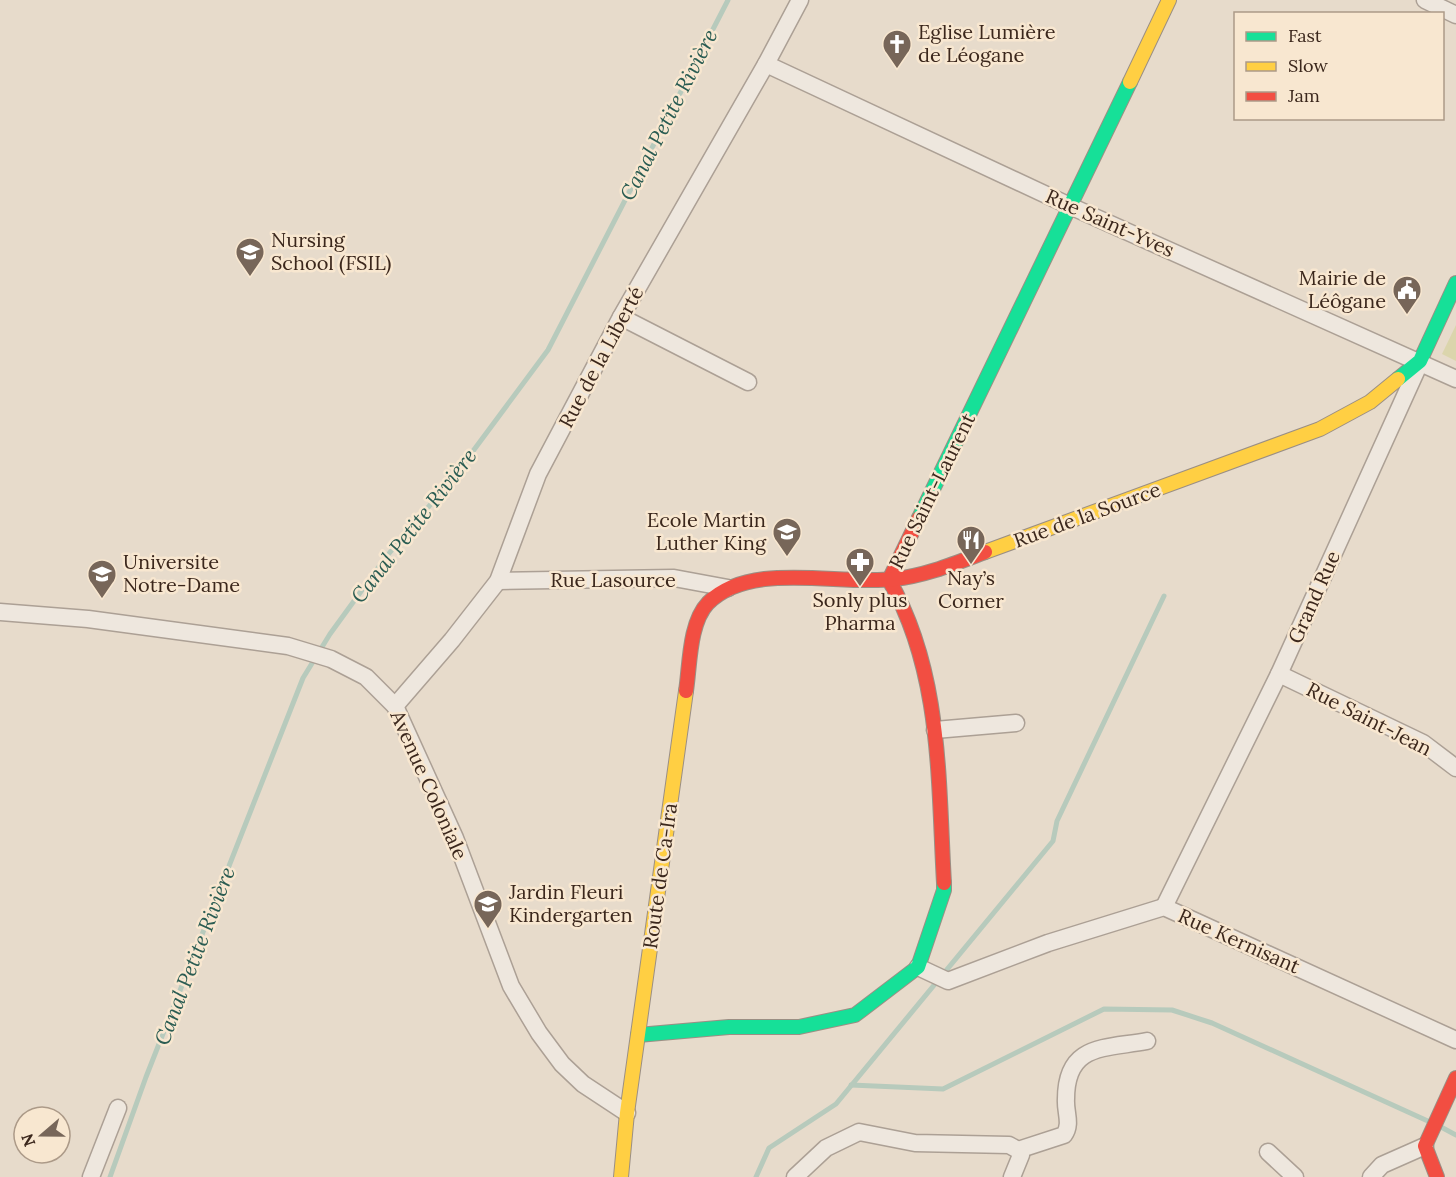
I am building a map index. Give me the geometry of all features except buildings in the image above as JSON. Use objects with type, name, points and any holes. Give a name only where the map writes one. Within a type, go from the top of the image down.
[{"type":"street","name":"Rue de la Liberté","points":[[395,706],[452,640],[498,581],[538,474],[621,317],[766,64],[800,0]]},
{"type":"street","name":"Rue Saint-Laurent","points":[[918,967],[944,890],[935,730],[930,690],[904,606],[889,580],[1168,0]]},
{"type":"street","points":[[1425,0],[1456,15]]},
{"type":"street","name":"Rue Saint-Yves","points":[[766,64],[1070,206],[1456,379]]},
{"type":"street","name":"Grand Rue","points":[[1164,907],[1279,674],[1456,283]]},
{"type":"street","points":[[621,317],[748,382]]},
{"type":"street","name":"Rue de la Source","points":[[728,588],[777,579],[889,580],[951,565],[1320,429],[1370,402],[1420,361]]},
{"type":"street","name":"Rue Lasource","points":[[498,581],[674,578],[728,588]]},
{"type":"street","name":"Route de Ca-Ira","points":[[621,1177],[627,1113],[694,635],[702,612],[709,603],[728,588]]},
{"type":"street","name":"Avenue Coloniale","points":[[0,612],[88,619],[288,646],[331,659],[366,677],[395,706],[455,838],[512,986],[539,1033],[562,1064],[583,1084],[627,1113]]},
{"type":"street","name":"Rue Saint-Jean","points":[[1279,674],[1423,743],[1456,768]]},
{"type":"street","points":[[935,730],[1016,723]]},
{"type":"street","name":"Rue Kernisant","points":[[918,967],[948,981],[1048,943],[1164,907],[1456,1040]]},
{"type":"street","points":[[638,1035],[729,1027],[799,1027],[855,1015],[918,967]]},
{"type":"street","points":[[1018,1150],[1064,1135],[1068,1129],[1065,1098],[1072,1065],[1081,1055],[1147,1041]]},
{"type":"street","points":[[1371,1177],[1382,1165],[1425,1146],[1456,1077]]},
{"type":"street","points":[[91,1177],[118,1108]]},
{"type":"street","points":[[795,1177],[826,1148],[860,1132],[915,1143],[1009,1144],[1021,1155],[1012,1177]]},
{"type":"street","points":[[1425,1146],[1437,1177]]},
{"type":"street","points":[[1268,1152],[1295,1177]]},
{"type":"shaded area","points":[[1456,325],[1456,361],[1442,354]]},
{"type":"waterway","name":"Canal Petite Rivière","points":[[110,1177],[146,1077],[303,678],[330,634],[386,557],[453,478],[548,350],[728,0]]},
{"type":"waterway","points":[[756,1177],[769,1148],[836,1104],[1053,841],[1057,821],[1164,596]]},
{"type":"waterway","points":[[851,1085],[943,1089],[1104,1009],[1172,1010],[1212,1023],[1430,1122]]},
{"type":"waterway","points":[[1441,1127],[1456,1135]]},
{"type":"traffic: fast","points":[[919,518],[1130,82]]},
{"type":"traffic: fast","points":[[1398,379],[1420,361],[1456,283]]},
{"type":"traffic: fast","points":[[638,1035],[729,1027],[799,1027],[855,1015],[918,967],[944,890],[944,883]]},
{"type":"traffic: slow","points":[[1130,82],[1169,0]]},
{"type":"traffic: slow","points":[[985,552],[1320,429],[1370,402],[1398,379]]},
{"type":"traffic: slow","points":[[621,1177],[627,1113],[686,691]]},
{"type":"traffic: jam","points":[[919,518],[889,580],[906,615],[919,652],[928,689],[938,766],[944,883]]},
{"type":"traffic: jam","points":[[686,691],[691,645],[697,622],[708,603],[726,590],[747,582],[771,578],[894,579],[917,575],[985,552]]},
{"type":"traffic: jam","points":[[1437,1177],[1425,1146],[1456,1078]]},
{"type":"place","name":"Eglise Lumière de Léogane","points":[[897,70]]},
{"type":"place","name":"Nursing School (FSIL)","points":[[250,278]]},
{"type":"place","name":"Mairie de Léôgane","points":[[1407,316]]},
{"type":"place","name":"Ecole Martin Luther King","points":[[787,558]]},
{"type":"place","name":"Nay’s Corner","points":[[971,566]]},
{"type":"place","name":"Sonly plus Pharma","points":[[860,588]]},
{"type":"place","name":"Universite Notre-Dame","points":[[102,600]]},
{"type":"place","name":"Jardin Fleuri Kindergarten","points":[[488,930]]}]
